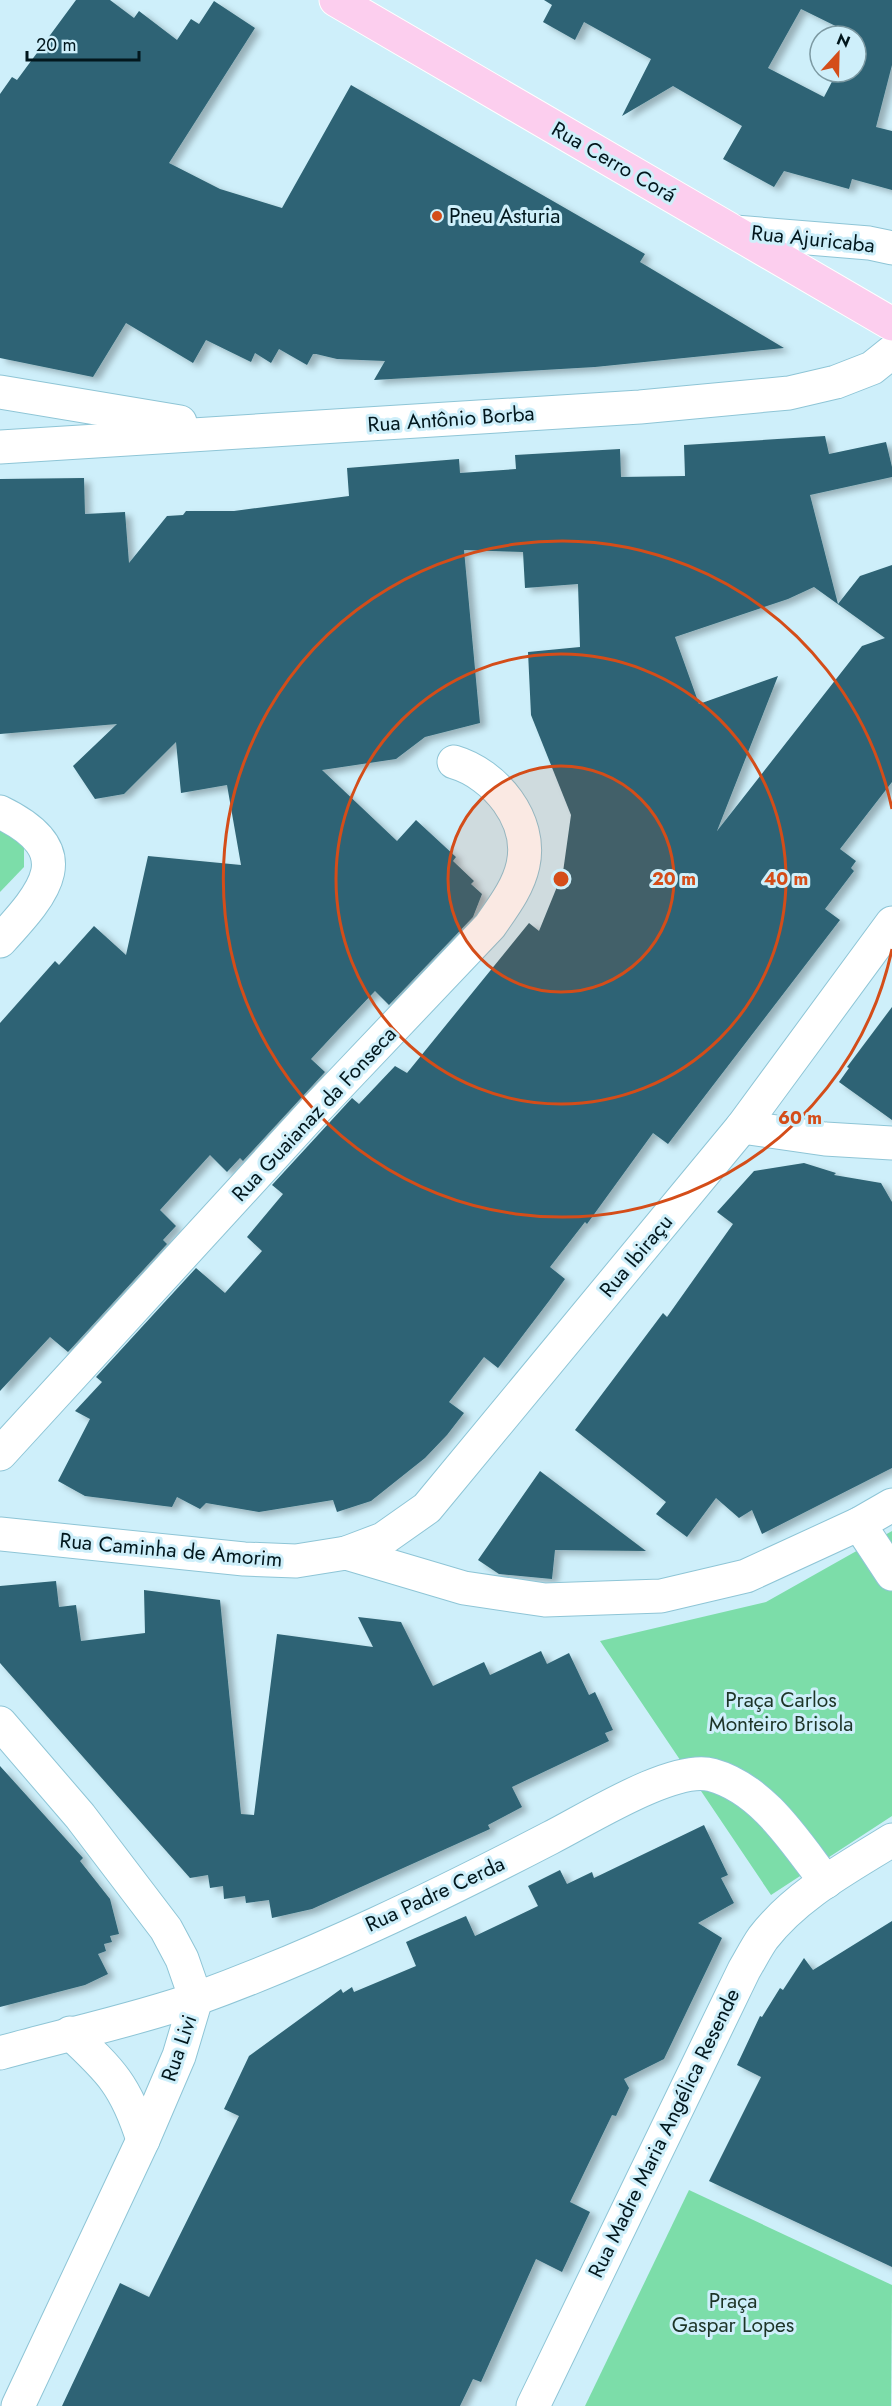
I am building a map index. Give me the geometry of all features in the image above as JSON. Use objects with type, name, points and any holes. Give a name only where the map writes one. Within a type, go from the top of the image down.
[{"type":"main road","name":"Rua Cerro Corá","points":[[336,0],[892,324]]},
{"type":"street","name":"Rua Ajuricaba","points":[[735,232],[869,243],[892,248]]},
{"type":"street","name":"Rua Antônio Borba","points":[[0,447],[640,406],[789,393],[836,382],[872,368],[892,352]]},
{"type":"street","points":[[0,392],[102,411],[247,432]]},
{"type":"street","name":"Rua Guaianaz da Fonseca","points":[[0,1454],[309,1117],[490,926],[513,892],[523,864],[523,834],[516,814],[484,777],[454,762]]},
{"type":"street","points":[[0,812],[20,822],[40,839],[46,846],[48,867],[46,881],[37,898],[0,941]]},
{"type":"street","name":"Rua Ibiraçu","points":[[346,1553],[383,1539],[427,1508],[742,1127],[892,923]]},
{"type":"street","points":[[742,1127],[825,1139],[892,1143]]},
{"type":"street","name":"Rua Caminha de Amorim","points":[[0,1534],[244,1559],[296,1561],[346,1553],[464,1588],[544,1600],[661,1596],[746,1576],[859,1524],[892,1505]]},
{"type":"street","points":[[859,1524],[892,1574]]},
{"type":"street","name":"Rua Livi","points":[[0,1723],[80,1816],[166,1929],[182,1959],[196,1999],[179,2055],[143,2140],[18,2406]]},
{"type":"street","name":"Rua Padre Cerda","points":[[0,2053],[196,1999],[302,1958],[508,1860],[647,1788],[685,1773],[712,1774],[744,1791],[775,1817],[826,1882]]},
{"type":"street","name":"Rua Madre Maria Angélica Resende","points":[[533,2406],[744,1970],[763,1939],[788,1911],[826,1882],[892,1840]]},
{"type":"street","points":[[70,2033],[102,2063],[125,2091],[143,2140]]},
{"type":"green space","points":[[0,827],[24,842],[24,867],[0,892]]},
{"type":"green space","name":"Praça Carlos Monteiro Brisola","points":[[892,1531],[892,1816],[771,1895],[600,1641],[766,1602]]},
{"type":"green space","name":"Praça Gaspar Lopes","points":[[689,2190],[892,2285],[891,2406],[585,2406]]},
{"type":"building","points":[[76,0],[110,0],[134,18],[139,11],[177,40],[191,19],[199,24],[214,1],[255,28],[169,163],[220,189],[282,208],[351,85],[645,254],[640,262],[784,348],[595,367],[374,380],[385,361],[337,359],[313,354],[307,365],[279,349],[271,363],[255,353],[251,362],[206,340],[193,363],[126,323],[93,377],[0,358],[0,94],[12,77],[17,80]]},
{"type":"building","points":[[544,0],[892,0],[892,65],[876,127],[892,131],[892,190],[852,179],[849,189],[784,171],[774,187],[723,159],[742,126],[673,86],[622,116],[651,59],[584,22],[575,40],[543,22],[552,5]]},
{"type":"building","points":[[825,436],[829,454],[886,442],[892,477],[810,495],[838,604],[860,576],[892,565],[892,782],[840,849],[856,861],[851,868],[854,871],[825,909],[840,920],[668,1144],[653,1133],[587,1224],[585,1222],[550,1267],[565,1279],[498,1368],[484,1357],[449,1402],[464,1413],[447,1435],[425,1458],[371,1501],[337,1512],[333,1500],[259,1512],[206,1503],[200,1509],[177,1497],[172,1507],[85,1496],[58,1481],[90,1419],[75,1411],[102,1382],[96,1377],[196,1268],[225,1293],[262,1251],[247,1237],[283,1194],[272,1185],[352,1098],[359,1104],[395,1066],[407,1073],[529,923],[539,931],[563,872],[571,815],[531,715],[528,652],[580,647],[578,584],[525,588],[523,552],[464,550],[480,723],[425,737],[396,759],[322,770],[397,841],[416,820],[456,857],[453,861],[474,881],[471,884],[482,894],[473,917],[389,1005],[375,991],[338,1030],[311,1059],[325,1072],[243,1161],[240,1158],[227,1172],[210,1155],[160,1210],[176,1226],[163,1240],[167,1244],[68,1352],[50,1337],[0,1391],[0,1023],[55,961],[59,965],[94,926],[126,955],[148,856],[241,865],[227,785],[181,793],[176,742],[124,794],[95,799],[73,766],[117,724],[0,734],[0,479],[84,478],[85,514],[125,512],[129,563],[167,516],[183,515],[186,511],[234,511],[349,496],[347,468],[459,459],[460,473],[516,469],[515,455],[620,449],[621,477],[685,476],[684,445]],"holes":[[[814,587],[885,638],[862,646],[717,831],[778,676],[699,704],[675,637],[788,599]]]},
{"type":"building","points":[[892,1007],[892,1120],[839,1082],[849,1068],[847,1067]]},
{"type":"building","points":[[804,1163],[836,1173],[834,1175],[881,1183],[892,1202],[892,1468],[762,1534],[752,1510],[739,1518],[716,1498],[687,1537],[656,1514],[666,1502],[575,1430],[663,1313],[667,1317],[733,1224],[717,1212],[754,1171]]},
{"type":"building","points":[[540,1471],[646,1551],[555,1550],[552,1579],[499,1574],[478,1560]]},
{"type":"building","points":[[56,1581],[59,1607],[76,1605],[81,1641],[145,1633],[144,1590],[220,1600],[241,1814],[254,1815],[277,1634],[373,1647],[358,1617],[401,1622],[433,1686],[484,1662],[490,1675],[541,1651],[547,1664],[569,1653],[589,1695],[595,1692],[613,1730],[605,1733],[609,1741],[512,1787],[522,1807],[488,1825],[490,1829],[312,1909],[272,1918],[269,1900],[246,1903],[245,1896],[224,1899],[223,1886],[210,1888],[208,1875],[190,1878],[0,1663],[0,1586]]},
{"type":"building","points":[[0,1766],[83,1858],[80,1861],[110,1899],[119,1934],[110,1936],[112,1942],[104,1944],[106,1951],[98,1954],[108,1974],[85,1985],[0,2007]]},
{"type":"building","points":[[704,1825],[728,1875],[721,1878],[734,1903],[698,1923],[722,1938],[664,2059],[624,2079],[629,2088],[616,2116],[612,2115],[570,2202],[590,2212],[562,2272],[536,2259],[481,2382],[473,2379],[460,2406],[62,2406],[120,2283],[149,2297],[239,2116],[224,2109],[249,2056],[341,1989],[343,1993],[352,1987],[354,1992],[416,1966],[406,1942],[466,1916],[475,1936],[538,1906],[528,1886],[560,1870],[567,1884],[592,1872],[594,1878]]},
{"type":"building","points":[[892,1921],[892,2267],[709,2181],[761,2077],[737,2065],[760,2016],[762,2017],[780,1988],[783,1990],[804,1958],[813,1970]]},
{"type":"place","name":"Pneu Asturia","points":[[437,216]]}]
